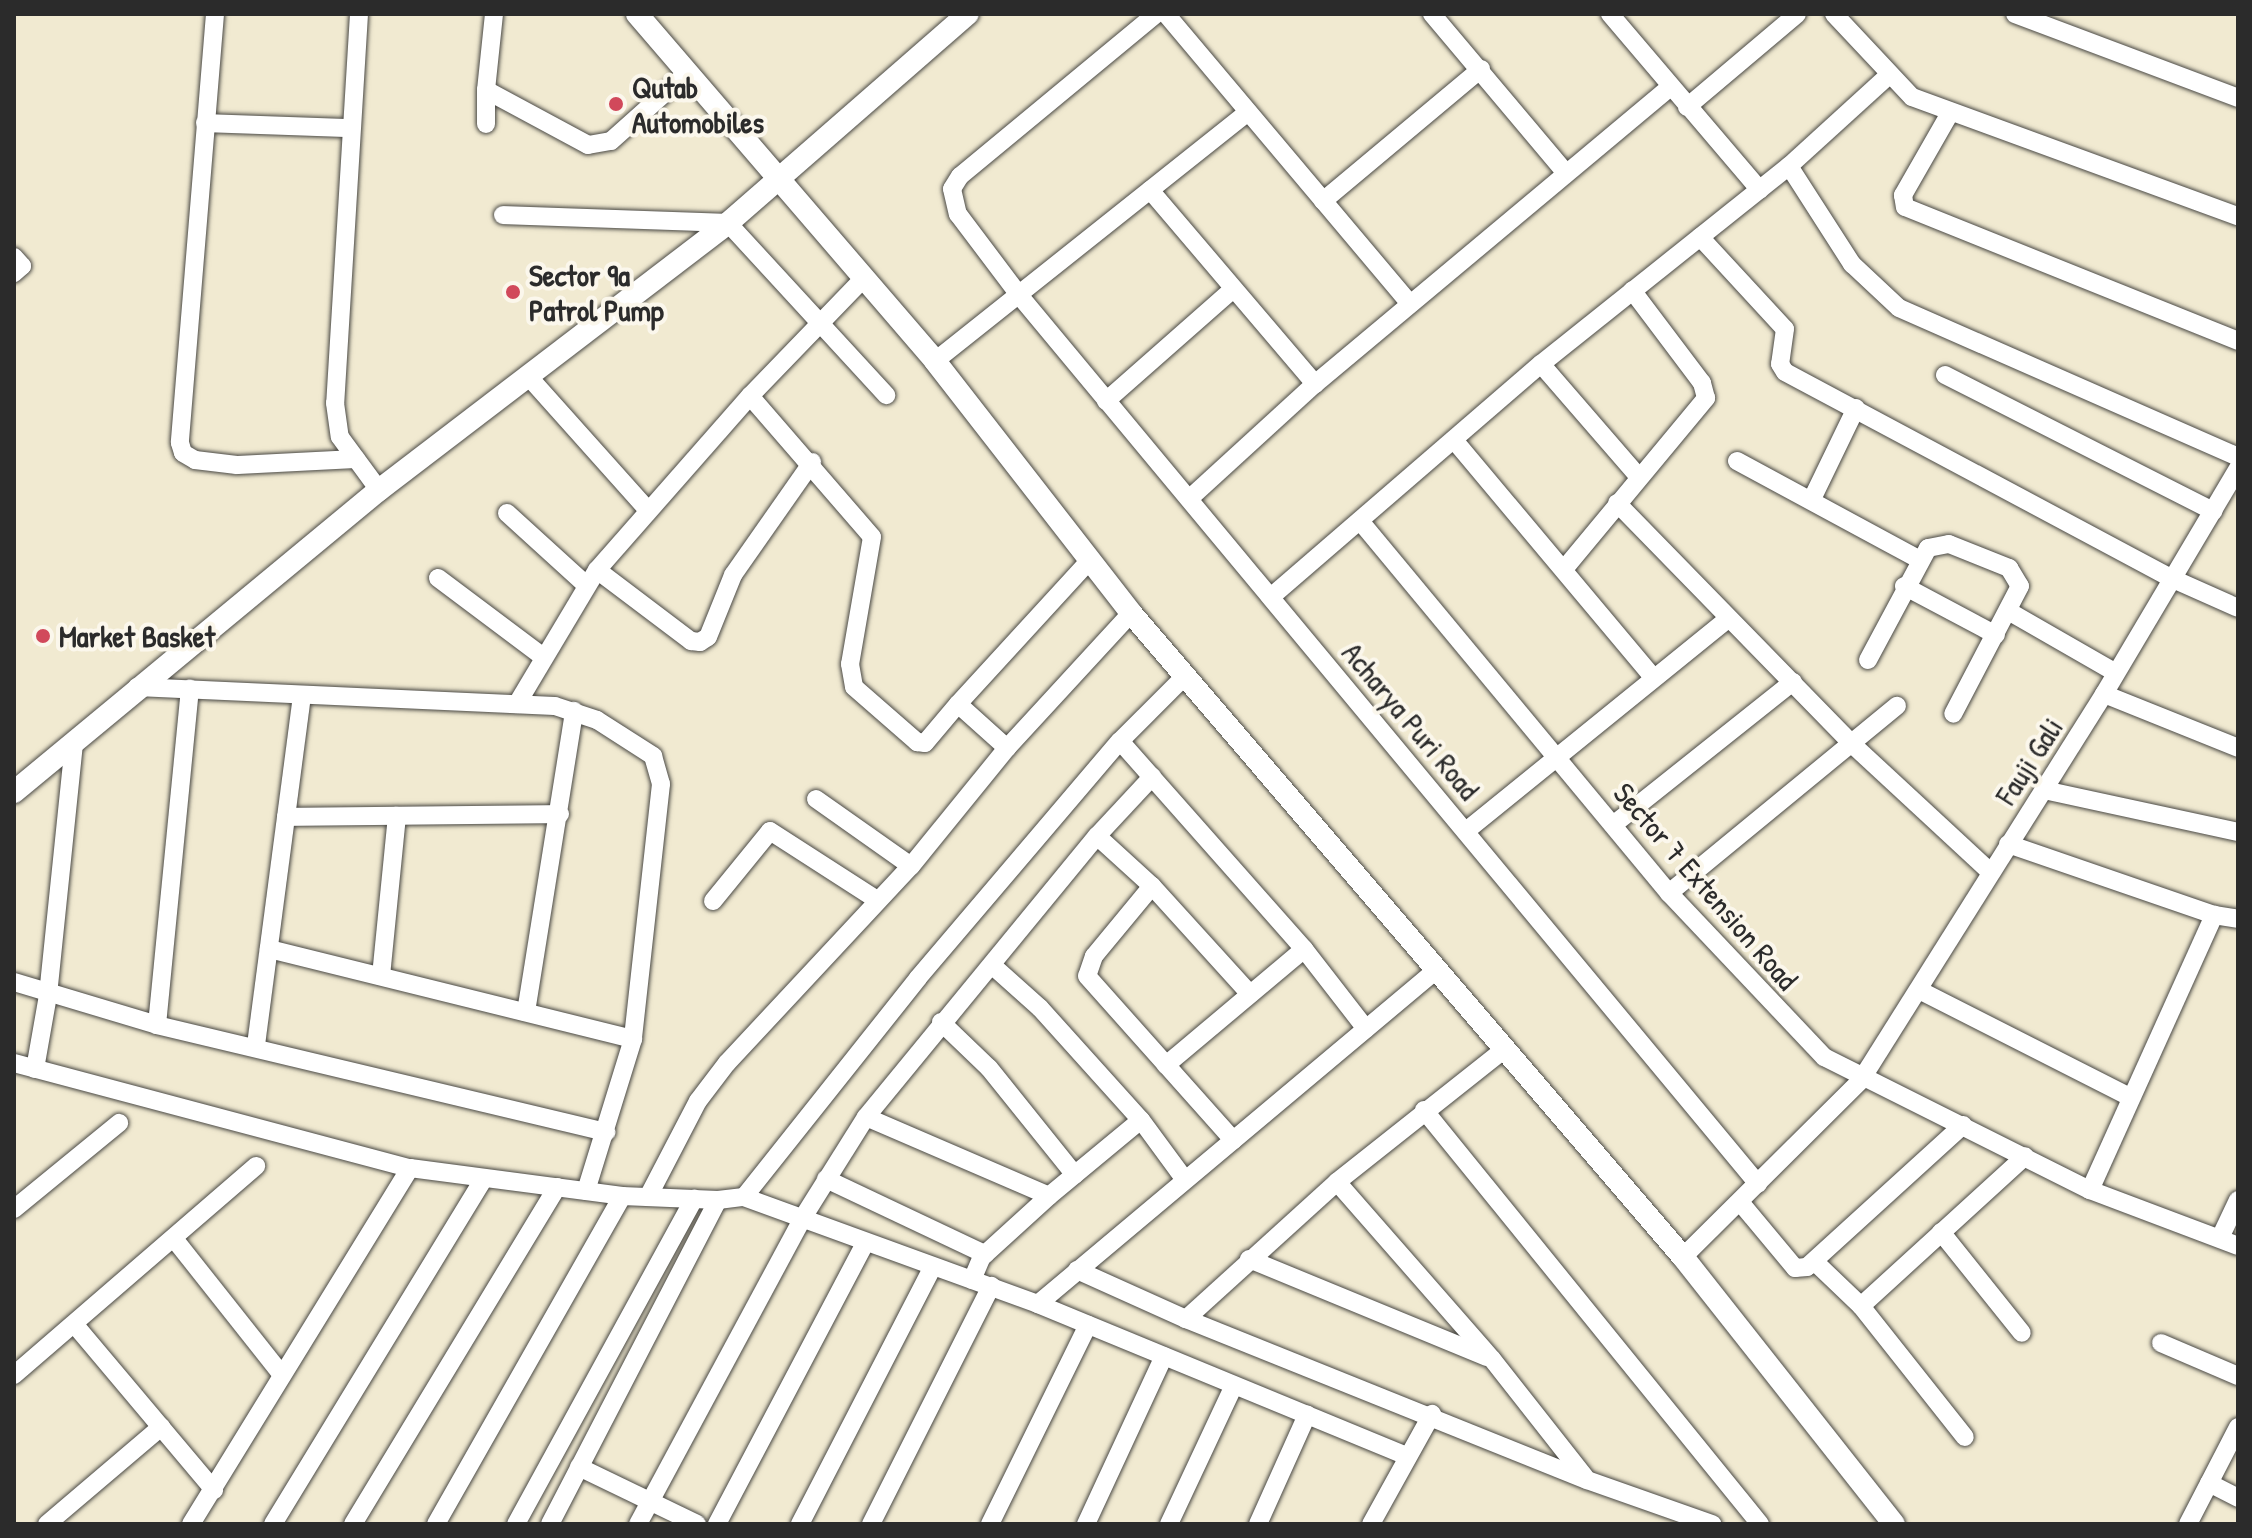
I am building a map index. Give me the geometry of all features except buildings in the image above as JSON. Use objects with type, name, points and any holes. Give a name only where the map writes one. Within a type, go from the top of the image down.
[{"type":"street","points":[[215,14],[181,429],[183,453],[195,460],[237,465],[356,459]]},
{"type":"street","points":[[359,14],[335,403],[340,437],[379,490]]},
{"type":"street","points":[[486,124],[486,90],[494,14]]},
{"type":"street","points":[[637,14],[935,361],[1131,613],[1683,1257],[1894,1524]]},
{"type":"street","points":[[14,792],[74,745],[137,687],[379,490],[728,223],[968,14]]},
{"type":"street","name":"Acharya Puri Road","points":[[1156,14],[960,176],[952,189],[958,214],[1019,295],[1106,401],[1272,596],[1758,1184]]},
{"type":"street","points":[[1166,14],[1410,304]]},
{"type":"street","points":[[1432,14],[1566,173]]},
{"type":"street","points":[[1610,14],[1760,190]]},
{"type":"street","points":[[1687,107],[1797,14]]},
{"type":"street","points":[[1834,14],[1888,76],[1912,97],[2238,216]]},
{"type":"street","points":[[2015,14],[2238,98]]},
{"type":"street","points":[[1323,201],[1481,69]]},
{"type":"street","points":[[486,90],[599,146],[611,141],[687,73]]},
{"type":"street","points":[[1272,596],[1541,364],[1789,166],[1888,76]]},
{"type":"street","points":[[1190,498],[1315,384],[1670,87]]},
{"type":"street","points":[[935,361],[1248,112]]},
{"type":"street","points":[[1950,113],[1903,195],[1905,207],[2238,341]]},
{"type":"street","points":[[205,123],[351,128]]},
{"type":"street","points":[[1789,166],[1852,264],[1899,308],[2238,457]]},
{"type":"street","points":[[1150,190],[1315,384]]},
{"type":"street","points":[[503,215],[728,223],[886,395]]},
{"type":"street","points":[[1700,237],[1785,329],[1782,368],[2173,579],[2238,608]]},
{"type":"street","points":[[14,257],[22,266],[14,273]]},
{"type":"street","points":[[517,704],[542,656],[592,578],[750,396],[864,278]]},
{"type":"street","points":[[1106,401],[1232,290]]},
{"type":"street","points":[[1565,568],[1702,405],[1707,392],[1632,290]]},
{"type":"street","points":[[1541,364],[1639,477]]},
{"type":"street","points":[[1945,375],[2213,511]]},
{"type":"street","points":[[528,376],[648,510]]},
{"type":"street","points":[[750,396],[812,462],[872,537],[850,664],[854,687],[921,743],[1090,560]]},
{"type":"street","points":[[1812,499],[1856,408]]},
{"type":"street","points":[[1454,440],[1565,568],[1653,677]]},
{"type":"street","points":[[1737,461],[1920,560]]},
{"type":"street","points":[[507,513],[592,578],[700,642],[708,637],[733,575],[812,462]]},
{"type":"street","name":"Fauji Gali","points":[[1861,1080],[1919,990],[1989,871],[2104,694],[2213,511],[2233,487],[2238,468]]},
{"type":"street","points":[[1617,503],[1852,744],[1989,871]]},
{"type":"street","name":"Sector 7 Extension Road","points":[[1360,521],[1669,893],[1804,1038],[1861,1080],[1963,1125],[2090,1190],[2238,1246]]},
{"type":"street","points":[[1868,660],[1904,586],[1928,548],[1949,544],[2009,568],[2020,586],[2010,612],[1953,714]]},
{"type":"street","points":[[438,578],[542,656]]},
{"type":"street","points":[[1904,586],[1996,635]]},
{"type":"street","points":[[2010,612],[2116,673]]},
{"type":"street","points":[[648,1197],[698,1101],[727,1063],[911,866],[1007,748],[1131,613]]},
{"type":"street","points":[[1466,831],[1729,618]]},
{"type":"street","points":[[744,1197],[918,978],[1120,741],[1185,676]]},
{"type":"street","points":[[1613,825],[1793,682]]},
{"type":"street","points":[[137,687],[517,704],[574,711],[644,749],[660,768],[633,1039],[586,1191]]},
{"type":"street","points":[[157,1025],[190,689]]},
{"type":"street","points":[[2104,694],[2238,748]]},
{"type":"street","points":[[256,1045],[302,696]]},
{"type":"street","points":[[958,704],[1007,748]]},
{"type":"street","points":[[1669,893],[1897,706]]},
{"type":"street","points":[[526,1012],[574,711]]},
{"type":"street","points":[[1120,741],[1304,949],[1366,1029]]},
{"type":"street","points":[[35,1069],[48,995],[74,745]]},
{"type":"street","points":[[638,1524],[802,1219],[866,1117],[1097,836],[1152,777]]},
{"type":"street","points":[[2044,790],[2238,832]]},
{"type":"street","points":[[816,799],[911,866]]},
{"type":"street","points":[[286,817],[560,814]]},
{"type":"street","points":[[381,976],[397,816]]},
{"type":"street","points":[[713,901],[770,831],[877,900]]},
{"type":"street","points":[[1097,836],[1152,886],[1250,994]]},
{"type":"street","points":[[2008,844],[2214,915],[2238,919]]},
{"type":"street","points":[[1152,886],[1094,956],[1087,976],[1233,1140]]},
{"type":"street","points":[[2090,1190],[2214,915]]},
{"type":"street","points":[[269,949],[633,1039]]},
{"type":"street","points":[[1166,1065],[1304,949]]},
{"type":"street","points":[[993,966],[1040,1008],[1141,1120],[1185,1180]]},
{"type":"street","points":[[1038,1304],[1435,971]]},
{"type":"street","points":[[14,982],[48,995],[157,1025],[256,1045],[606,1132]]},
{"type":"street","points":[[1919,990],[2130,1097]]},
{"type":"street","points":[[941,1022],[989,1068],[1075,1175]]},
{"type":"street","points":[[1186,1319],[1337,1182],[1506,1048]]},
{"type":"street","points":[[14,1063],[410,1168],[622,1196],[718,1200],[744,1197],[932,1268],[1038,1304],[1407,1456]]},
{"type":"street","points":[[1683,1257],[1861,1080]]},
{"type":"street","points":[[1424,1110],[1760,1524]]},
{"type":"street","points":[[866,1117],[1049,1196]]},
{"type":"street","points":[[972,1280],[985,1254],[1141,1120]]},
{"type":"street","points":[[14,1209],[119,1123]]},
{"type":"street","points":[[1740,1202],[1795,1268],[1815,1262],[1963,1125]]},
{"type":"street","points":[[1861,1306],[2025,1156]]},
{"type":"street","points":[[14,1375],[175,1240],[256,1166]]},
{"type":"street","points":[[191,1524],[410,1168]]},
{"type":"street","points":[[273,1524],[484,1178]]},
{"type":"street","points":[[826,1179],[985,1254]]},
{"type":"street","points":[[1337,1182],[1492,1359],[1587,1480]]},
{"type":"street","points":[[353,1524],[557,1187]]},
{"type":"street","points":[[436,1524],[622,1196]]},
{"type":"street","points":[[516,1524],[694,1199]]},
{"type":"street","points":[[550,1524],[718,1200]]},
{"type":"street","points":[[2220,1238],[2238,1200]]},
{"type":"street","points":[[1941,1232],[2022,1333]]},
{"type":"street","points":[[175,1240],[282,1375]]},
{"type":"street","points":[[717,1524],[865,1243]]},
{"type":"street","points":[[1249,1259],[1492,1359]]},
{"type":"street","points":[[1815,1262],[1861,1306],[1965,1437]]},
{"type":"street","points":[[800,1524],[932,1268]]},
{"type":"street","points":[[1077,1270],[1186,1319],[1432,1414],[1587,1480],[1712,1524]]},
{"type":"street","points":[[871,1524],[991,1286]]},
{"type":"street","points":[[75,1325],[214,1490]]},
{"type":"street","points":[[990,1524],[1088,1325]]},
{"type":"street","points":[[2161,1343],[2238,1376]]},
{"type":"street","points":[[1086,1524],[1164,1356]]},
{"type":"street","points":[[1169,1524],[1234,1385]]},
{"type":"street","points":[[1371,1524],[1432,1414]]},
{"type":"street","points":[[1258,1524],[1307,1415]]},
{"type":"street","points":[[47,1524],[161,1427]]},
{"type":"street","points":[[2188,1524],[2238,1427]]},
{"type":"street","points":[[579,1467],[648,1503],[697,1524]]},
{"type":"street","points":[[2209,1483],[2238,1498]]},
{"type":"place","name":"Qutab Automobiles","points":[[616,104]]},
{"type":"place","name":"Sector 9a Patrol Pump","points":[[513,292]]},
{"type":"place","name":"Market Basket","points":[[43,636]]}]
